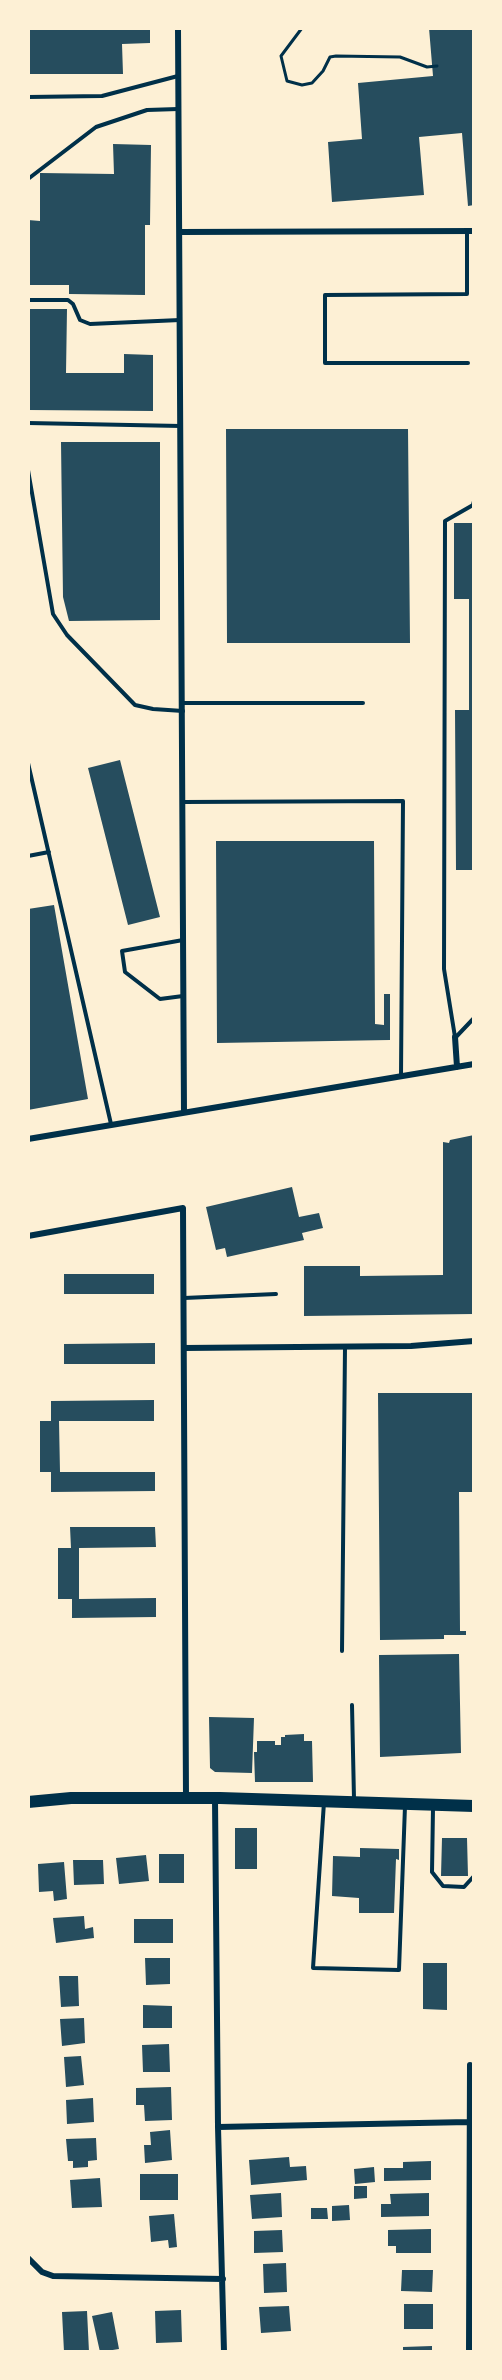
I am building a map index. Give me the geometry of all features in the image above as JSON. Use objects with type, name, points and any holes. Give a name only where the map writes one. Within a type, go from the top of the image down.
[{"type":"main road","points":[[28,1802],[71,1798],[186,1798],[474,1806]]},
{"type":"street","points":[[178,28],[184,1112]]},
{"type":"street","points":[[180,232],[470,231]]},
{"type":"street","points":[[455,1037],[457,1067]]},
{"type":"street","points":[[28,1139],[474,1064]]},
{"type":"street","points":[[28,1236],[183,1208],[186,1798]]},
{"type":"street","points":[[184,1348],[411,1346],[474,1341]]},
{"type":"street","points":[[215,1799],[218,2127],[224,2352]]},
{"type":"street","points":[[469,2352],[470,2065]]},
{"type":"street","points":[[218,2127],[469,2122]]},
{"type":"street","points":[[28,2258],[42,2272],[52,2276],[223,2278]]},
{"type":"lane","points":[[28,97],[102,96],[179,75]]},
{"type":"lane","points":[[28,179],[96,127],[147,110],[179,108]]},
{"type":"lane","points":[[468,363],[325,363],[325,295],[467,294],[470,231]]},
{"type":"lane","points":[[28,300],[68,300],[73,304],[80,320],[90,324],[180,320]]},
{"type":"lane","points":[[28,423],[181,426]]},
{"type":"lane","points":[[28,470],[53,614],[67,635],[135,705],[183,711]]},
{"type":"lane","points":[[455,1037],[444,969],[445,521],[473,505],[474,501]]},
{"type":"lane","points":[[183,703],[363,703]]},
{"type":"lane","points":[[28,763],[111,1125]]},
{"type":"lane","points":[[183,801],[403,801],[401,1076]]},
{"type":"lane","points":[[28,856],[49,852]]},
{"type":"lane","points":[[183,996],[160,999],[125,972],[122,951],[184,939]]},
{"type":"lane","points":[[455,1037],[474,1018]]},
{"type":"lane","points":[[184,1298],[276,1294]]},
{"type":"lane","points":[[342,1651],[345,1347]]},
{"type":"lane","points":[[352,1706],[354,1802]]},
{"type":"lane","points":[[324,1802],[313,1968],[399,1970],[405,1803]]},
{"type":"lane","points":[[433,1804],[432,1872],[443,1887],[464,1887],[474,1876]]},
{"type":"path","points":[[302,28],[281,56],[287,81],[302,85],[312,83],[323,71],[330,57],[336,56],[400,57],[427,67],[437,66]]},
{"type":"building","points":[[28,28],[150,28],[150,43],[122,44],[123,74],[28,74]]},
{"type":"building","points":[[429,28],[474,28],[474,205],[468,206],[462,133],[419,137],[424,195],[332,202],[328,142],[362,139],[358,83],[433,76]]},
{"type":"building","points":[[113,144],[151,145],[150,225],[145,225],[145,295],[69,294],[69,285],[28,285],[28,220],[40,221],[40,173],[114,174]]},
{"type":"building","points":[[28,309],[67,309],[66,373],[124,373],[124,354],[153,355],[153,411],[28,410]]},
{"type":"building","points":[[226,429],[408,429],[410,643],[227,643]]},
{"type":"building","points":[[61,442],[160,442],[160,620],[69,621],[63,597]]},
{"type":"building","points":[[454,523],[474,523],[474,870],[456,870],[455,710],[469,710],[469,599],[454,599]]},
{"type":"building","points":[[120,760],[160,917],[128,925],[88,768]]},
{"type":"building","points":[[216,841],[374,841],[375,1024],[384,1025],[384,994],[390,994],[390,1040],[217,1043]]},
{"type":"building","points":[[54,905],[88,1099],[28,1110],[28,909]]},
{"type":"building","points":[[474,1135],[474,1314],[304,1316],[304,1266],[360,1266],[360,1276],[443,1275],[443,1142],[449,1143],[450,1140]]},
{"type":"building","points":[[292,1187],[299,1217],[319,1213],[323,1228],[302,1233],[304,1240],[227,1257],[225,1248],[216,1250],[206,1207]]},
{"type":"building","points":[[64,1274],[154,1274],[154,1294],[64,1294]]},
{"type":"building","points":[[155,1343],[155,1364],[64,1364],[64,1344]]},
{"type":"building","points":[[378,1393],[474,1393],[474,1492],[459,1492],[460,1631],[466,1631],[466,1635],[444,1635],[444,1639],[380,1640]]},
{"type":"building","points":[[154,1400],[154,1421],[59,1421],[60,1472],[155,1472],[155,1491],[51,1492],[51,1472],[40,1472],[40,1421],[51,1421],[51,1401]]},
{"type":"building","points":[[70,1527],[155,1527],[156,1547],[79,1548],[79,1599],[156,1598],[156,1617],[72,1618],[72,1599],[58,1599],[58,1548],[71,1548]]},
{"type":"building","points":[[459,1654],[461,1753],[380,1757],[379,1655]]},
{"type":"building","points":[[209,1717],[254,1718],[252,1773],[215,1772],[210,1768]]},
{"type":"building","points":[[304,1734],[304,1741],[312,1741],[313,1782],[255,1782],[254,1752],[257,1752],[257,1741],[275,1741],[275,1745],[281,1745],[281,1737],[285,1735]]},
{"type":"building","points":[[235,1828],[257,1828],[257,1869],[235,1869]]},
{"type":"building","points":[[442,1838],[467,1838],[468,1876],[441,1876]]},
{"type":"building","points":[[360,1848],[399,1849],[399,1860],[396,1859],[394,1913],[359,1913],[359,1898],[332,1896],[333,1856],[360,1857]]},
{"type":"building","points":[[159,1854],[184,1854],[184,1883],[159,1883]]},
{"type":"building","points":[[146,1855],[149,1881],[119,1884],[116,1858]]},
{"type":"building","points":[[73,1860],[103,1860],[104,1884],[74,1885]]},
{"type":"building","points":[[64,1862],[67,1899],[54,1901],[53,1891],[39,1892],[38,1864]]},
{"type":"building","points":[[84,1916],[85,1929],[93,1927],[94,1938],[56,1943],[53,1918]]},
{"type":"building","points":[[134,1919],[173,1919],[173,1943],[134,1943]]},
{"type":"building","points":[[145,1958],[170,1958],[170,1984],[146,1985]]},
{"type":"building","points":[[423,1963],[447,1963],[447,2010],[423,2009]]},
{"type":"building","points":[[59,1976],[78,1976],[79,2006],[61,2007]]},
{"type":"building","points":[[143,2005],[172,2006],[172,2028],[143,2028]]},
{"type":"building","points":[[84,2018],[85,2043],[62,2046],[60,2019]]},
{"type":"building","points":[[169,2044],[170,2072],[143,2072],[142,2045]]},
{"type":"building","points":[[81,2056],[84,2085],[66,2087],[64,2057]]},
{"type":"building","points":[[171,2087],[172,2120],[145,2121],[144,2105],[136,2105],[136,2088]]},
{"type":"building","points":[[93,2098],[94,2122],[67,2124],[66,2100]]},
{"type":"building","points":[[170,2130],[172,2160],[145,2163],[144,2145],[151,2145],[150,2132]]},
{"type":"building","points":[[96,2138],[97,2160],[88,2161],[88,2167],[73,2168],[73,2161],[68,2161],[66,2139]]},
{"type":"building","points":[[289,2157],[290,2167],[306,2166],[307,2180],[251,2185],[249,2160]]},
{"type":"building","points":[[431,2161],[431,2180],[384,2181],[384,2168],[403,2168],[403,2162]]},
{"type":"building","points":[[374,2167],[375,2182],[355,2184],[354,2169]]},
{"type":"building","points":[[140,2174],[178,2174],[178,2200],[140,2200]]},
{"type":"building","points":[[100,2178],[102,2207],[72,2208],[70,2180]]},
{"type":"building","points":[[354,2186],[367,2186],[367,2198],[354,2199]]},
{"type":"building","points":[[281,2193],[282,2217],[252,2219],[250,2195]]},
{"type":"building","points":[[429,2193],[429,2216],[381,2217],[381,2204],[391,2204],[390,2194]]},
{"type":"building","points":[[349,2205],[350,2220],[332,2221],[332,2206]]},
{"type":"building","points":[[311,2208],[327,2208],[328,2219],[311,2219]]},
{"type":"building","points":[[174,2214],[177,2247],[169,2248],[168,2240],[151,2242],[149,2216]]},
{"type":"building","points":[[431,2229],[431,2253],[396,2253],[396,2246],[388,2246],[388,2230]]},
{"type":"building","points":[[282,2230],[283,2252],[254,2253],[254,2231]]},
{"type":"building","points":[[286,2263],[287,2292],[264,2293],[263,2264]]},
{"type":"building","points":[[402,2270],[433,2270],[432,2292],[401,2291]]},
{"type":"building","points":[[404,2304],[433,2304],[433,2329],[404,2329]]},
{"type":"building","points":[[289,2306],[291,2331],[261,2333],[259,2307]]},
{"type":"building","points":[[181,2310],[182,2342],[156,2343],[155,2311]]},
{"type":"building","points":[[87,2311],[89,2352],[64,2352],[62,2312]]},
{"type":"building","points":[[112,2312],[119,2349],[100,2352],[92,2316]]},
{"type":"building","points":[[432,2346],[432,2352],[403,2352],[403,2347]]}]
